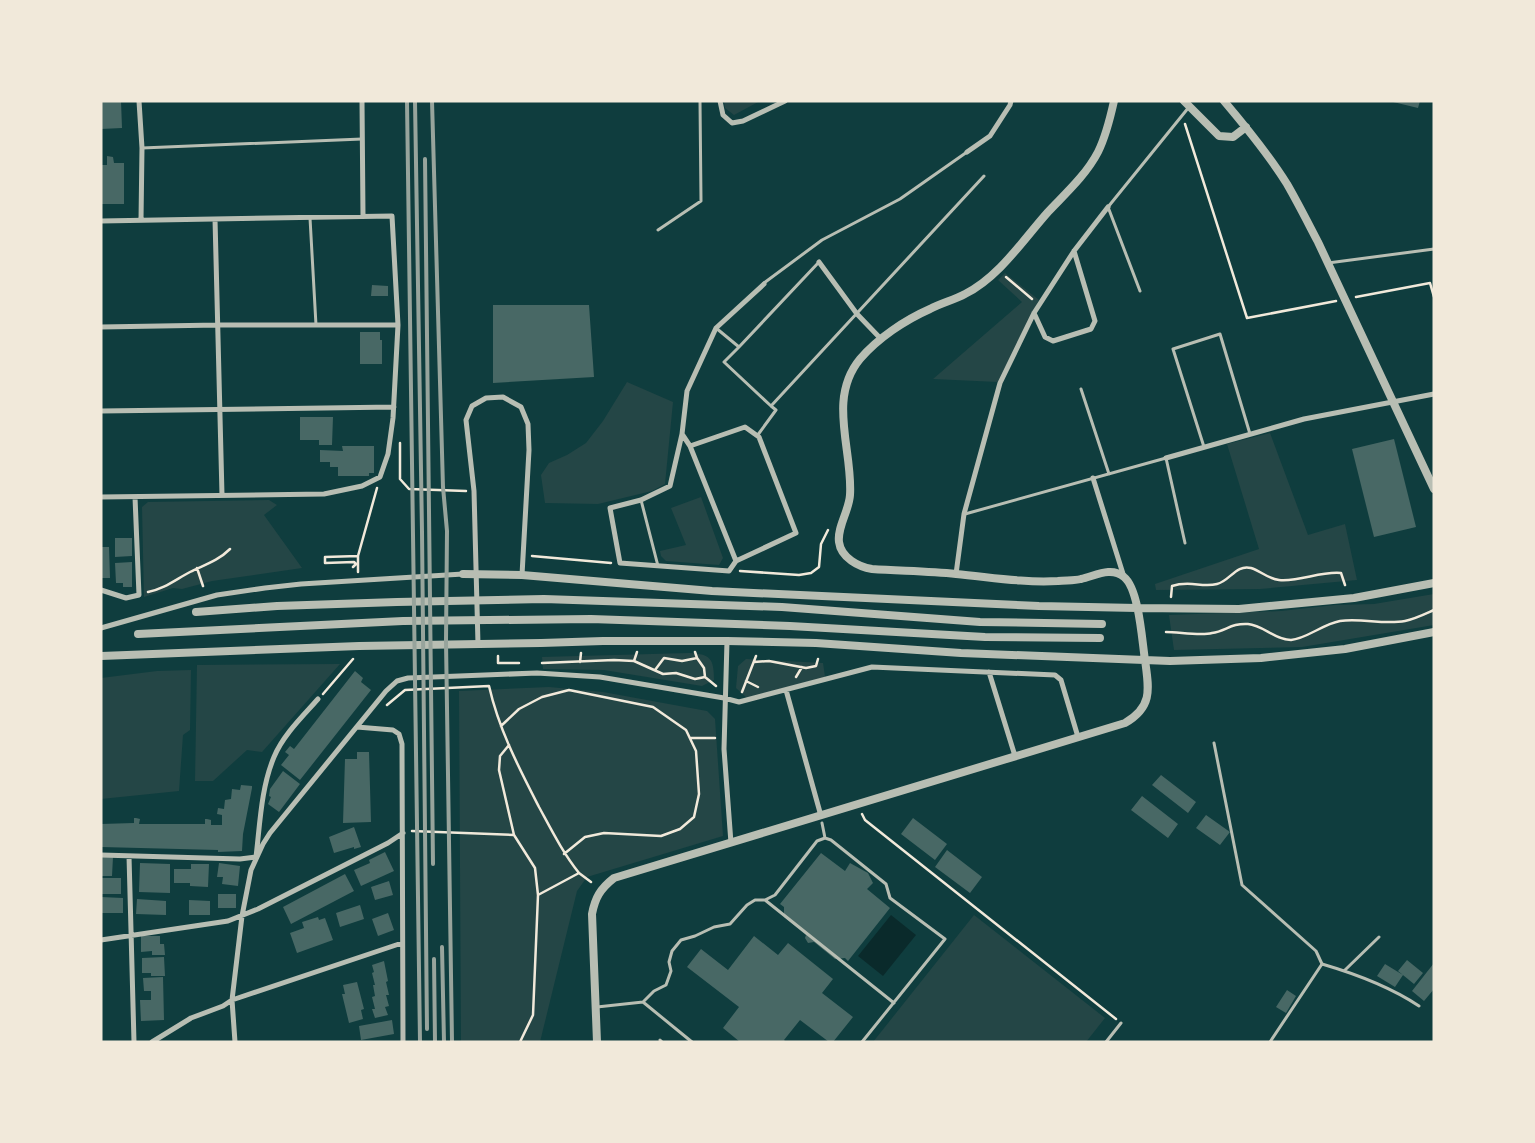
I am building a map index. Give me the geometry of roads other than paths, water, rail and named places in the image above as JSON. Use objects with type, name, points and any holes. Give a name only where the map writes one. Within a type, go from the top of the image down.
[{"type":"street","points":[[139,101],[142,148],[141,220]]},
{"type":"street","points":[[362,101],[363,216]]},
{"type":"street","points":[[720,101],[723,115],[732,122],[743,121],[784,101]]},
{"type":"street","points":[[967,152],[990,136],[1011,101]]},
{"type":"street","points":[[596,1042],[592,914],[595,899],[603,887],[614,878],[730,842],[822,820],[1015,756],[1125,723],[1136,717],[1142,710],[1146,702],[1147,689],[1145,660],[1137,608],[1131,584],[1119,573],[1106,572],[1080,580],[1043,582],[1000,580],[956,574],[859,566],[848,558],[839,543],[840,531],[848,511],[850,494],[843,428],[843,404],[849,377],[860,360],[881,340],[902,324],[929,309],[965,294],[982,283],[997,269],[1080,178],[1097,153],[1106,135],[1114,101]]},
{"type":"street","points":[[1224,101],[1286,183],[1318,242],[1434,489]]},
{"type":"street","points":[[1187,104],[1219,136],[1233,137],[1246,128]]},
{"type":"street","points":[[956,574],[964,514],[1000,383],[1034,313],[1074,251],[1108,207]]},
{"type":"street","points":[[101,221],[392,216],[398,325],[394,407],[388,454],[380,477],[362,486],[324,494],[101,497]]},
{"type":"street","points":[[215,219],[222,495]]},
{"type":"street","points":[[1034,313],[1045,337],[1052,341],[1091,329],[1094,326],[1095,322],[1074,251]]},
{"type":"street","points":[[819,262],[858,314],[881,340]]},
{"type":"street","points":[[690,446],[745,427],[759,437],[796,533],[736,561],[729,571],[620,563],[610,508],[641,500],[670,486],[682,434],[687,391],[716,328],[764,284]]},
{"type":"street","points":[[101,327],[398,325]]},
{"type":"street","points":[[1166,458],[1304,419],[1434,394]]},
{"type":"street","points":[[478,644],[474,491],[466,420],[472,406],[486,398],[503,397],[521,407],[528,424],[529,450],[522,575]]},
{"type":"street","points":[[101,411],[394,407]]},
{"type":"street","points":[[682,434],[690,446],[736,561]]},
{"type":"street","points":[[1093,478],[1124,577]]},
{"type":"street","points":[[101,590],[126,598],[139,595],[135,496]]},
{"type":"street","points":[[101,628],[217,596],[265,588],[401,576],[522,575],[712,591],[1039,606],[1137,608],[1239,608],[1354,598],[1434,583]]},
{"type":"street","points":[[196,612],[276,606],[378,602],[544,599],[782,607],[980,622],[1102,624]]},
{"type":"street","points":[[138,634],[404,621],[590,619],[790,626],[985,637],[1100,638]]},
{"type":"street","points":[[101,656],[281,648],[603,641],[727,641],[816,642],[961,653],[1145,660],[1261,658],[1346,649],[1434,632]]},
{"type":"street","points":[[727,641],[724,749],[730,842]]},
{"type":"street","points":[[256,857],[270,833],[386,691],[397,681],[408,678],[537,673],[600,677],[739,702],[872,667],[1055,676],[1061,680],[1078,737]]},
{"type":"street","points":[[989,672],[1015,756]]},
{"type":"street","points":[[786,690],[822,820]]},
{"type":"street","points":[[235,1042],[232,1000],[242,916],[247,885],[256,857],[262,801],[274,756],[318,698]]},
{"type":"street","points":[[357,727],[393,730],[399,734],[402,744],[404,1042]]},
{"type":"street","points":[[101,940],[228,921],[242,916],[388,843],[403,833]]},
{"type":"street","points":[[101,855],[240,859],[256,857]]},
{"type":"street","points":[[129,856],[134,1042]]},
{"type":"street","points":[[152,1042],[191,1018],[223,1006],[232,1000],[402,943]]},
{"type":"lane","points":[[658,230],[702,201],[700,101]]},
{"type":"lane","points":[[1140,292],[1108,207],[1182,116],[1187,104]]},
{"type":"lane","points":[[142,148],[362,139]]},
{"type":"lane","points":[[764,284],[822,240],[900,199],[967,152]]},
{"type":"lane","points":[[771,406],[984,176]]},
{"type":"lane","points":[[310,218],[316,326]]},
{"type":"lane","points":[[1328,264],[1434,248]]},
{"type":"lane","points":[[756,436],[776,410],[724,362],[819,262]]},
{"type":"lane","points":[[716,328],[739,347]]},
{"type":"lane","points":[[1205,447],[1173,350],[1220,334],[1250,434]]},
{"type":"lane","points":[[1082,389],[1109,474]]},
{"type":"lane","points":[[964,514],[1166,458],[1186,543]]},
{"type":"lane","points":[[641,500],[658,566]]},
{"type":"lane","points":[[1214,743],[1242,885],[1316,951],[1322,964],[1366,977],[1391,991],[1403,995],[1419,1006]]},
{"type":"lane","points":[[822,820],[825,838]]},
{"type":"lane","points":[[595,1007],[644,1002],[654,991],[666,985],[671,972],[669,962],[672,951],[680,940],[695,936],[714,927],[730,924],[747,905],[755,900],[765,900],[775,896],[817,841],[825,838],[831,840],[886,884],[890,898],[945,939],[862,1042]]},
{"type":"lane","points":[[765,900],[894,1003]]},
{"type":"lane","points":[[1344,970],[1380,937]]},
{"type":"lane","points":[[1270,1042],[1322,964]]},
{"type":"lane","points":[[644,1002],[687,1040],[692,1042]]},
{"type":"lane","points":[[1106,1042],[1121,1023]]},
{"type":"railway","points":[[407,101],[420,1042]]},
{"type":"railway","points":[[415,101],[427,1029]]},
{"type":"railway","points":[[432,101],[443,487],[447,531],[446,641],[452,1042]]},
{"type":"railway","points":[[425,159],[433,864]]},
{"type":"railway","points":[[442,947],[444,1042]]},
{"type":"railway","points":[[434,959],[435,1042]]}]
